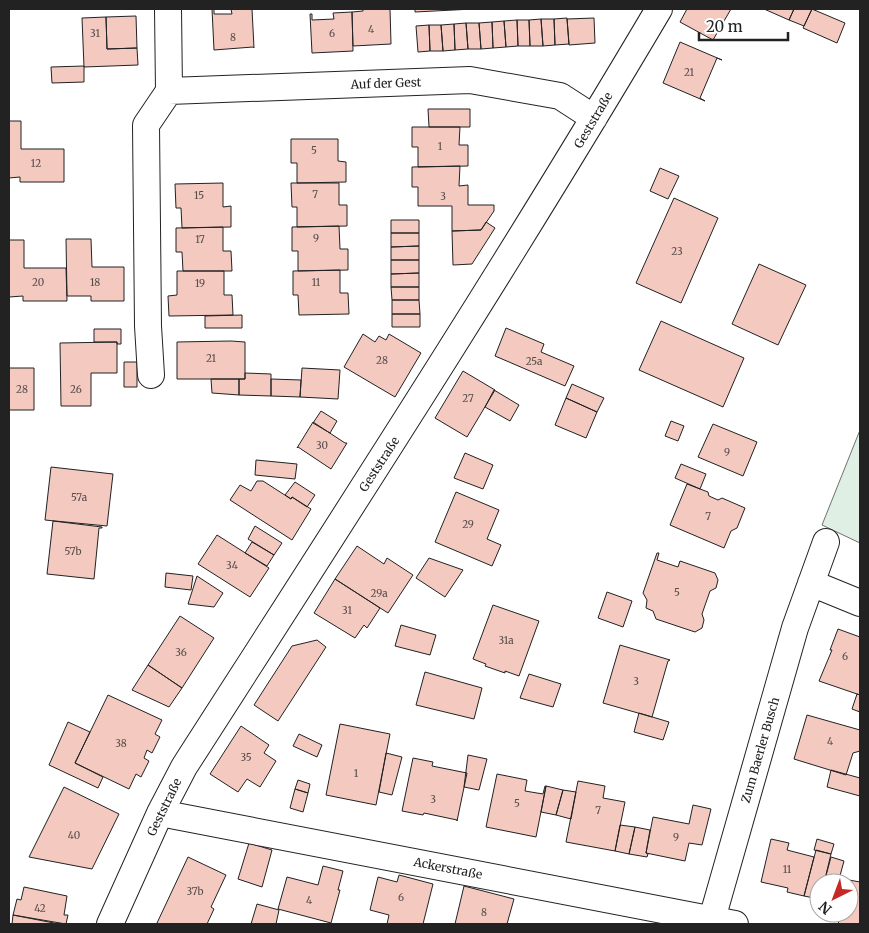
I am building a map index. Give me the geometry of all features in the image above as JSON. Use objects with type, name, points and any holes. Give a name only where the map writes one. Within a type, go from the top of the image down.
[{"type":"street","points":[[151,375],[148,326],[146,125],[169,91],[168,9]]},
{"type":"street","name":"Geststraße","points":[[110,924],[160,813],[184,767],[407,421],[659,9]]},
{"type":"street","name":"Auf der Gest","points":[[169,91],[470,80],[560,96],[594,118]]},
{"type":"street","name":"Zum Baerler Busch","points":[[723,921],[795,628],[826,542]]},
{"type":"street","points":[[811,583],[860,602]]},
{"type":"street","name":"Ackerstraße","points":[[160,813],[723,921]]},
{"type":"green space","points":[[860,430],[860,543],[822,525]]},
{"type":"building","points":[[212,9],[214,9],[214,14],[232,14],[231,9],[252,9],[254,48],[214,50]]},
{"type":"building","points":[[363,9],[390,9],[391,44],[353,46],[352,12],[363,11]]},
{"type":"building","points":[[415,9],[473,9],[415,12]]},
{"type":"building","points":[[687,9],[731,9],[713,40],[680,22]]},
{"type":"building","points":[[764,9],[794,9],[789,20]]},
{"type":"building","points":[[794,9],[812,9],[804,26],[789,20]]},
{"type":"building","points":[[812,9],[845,23],[837,43],[803,28]]},
{"type":"building","points":[[352,12],[353,51],[312,53],[310,14],[312,14],[312,20],[334,19],[333,13]]},
{"type":"building","points":[[136,16],[137,48],[107,49],[106,17]]},
{"type":"building","points":[[106,17],[107,49],[137,48],[138,65],[84,67],[82,18]]},
{"type":"building","points":[[567,18],[569,44],[555,45],[554,19]]},
{"type":"building","points":[[594,18],[595,43],[569,45],[567,19]]},
{"type":"building","points":[[541,19],[543,46],[530,46],[529,20]]},
{"type":"building","points":[[541,19],[554,19],[555,45],[543,46]]},
{"type":"building","points":[[517,20],[529,20],[530,46],[518,46]]},
{"type":"building","points":[[517,20],[518,46],[506,47],[504,21]]},
{"type":"building","points":[[504,21],[506,47],[493,48],[492,22]]},
{"type":"building","points":[[492,22],[493,48],[481,49],[479,23]]},
{"type":"building","points":[[466,23],[468,49],[455,50],[454,24]]},
{"type":"building","points":[[466,23],[479,23],[481,49],[468,49]]},
{"type":"building","points":[[454,24],[455,50],[443,51],[441,25]]},
{"type":"building","points":[[429,25],[441,25],[443,51],[430,51]]},
{"type":"building","points":[[429,25],[430,51],[418,52],[416,26]]},
{"type":"building","points":[[680,42],[722,60],[717,58],[700,98],[705,101],[663,83]]},
{"type":"building","points":[[84,66],[84,82],[52,83],[51,67]]},
{"type":"building","points":[[428,109],[470,109],[470,127],[429,127]]},
{"type":"building","points":[[9,121],[21,121],[21,149],[64,149],[64,182],[20,182],[20,177],[9,178]]},
{"type":"building","points":[[412,127],[460,127],[459,145],[468,145],[468,166],[418,167],[418,147],[412,147]]},
{"type":"building","points":[[291,139],[338,139],[338,161],[346,162],[346,182],[297,183],[297,163],[291,163]]},
{"type":"building","points":[[460,166],[459,186],[468,185],[468,205],[494,205],[494,211],[481,230],[452,231],[452,206],[418,206],[418,187],[412,187],[412,167]]},
{"type":"building","points":[[660,168],[679,176],[668,199],[650,191]]},
{"type":"building","points":[[223,183],[223,207],[231,206],[231,227],[182,228],[181,208],[176,208],[175,184]]},
{"type":"building","points":[[291,183],[339,183],[339,205],[347,205],[347,226],[297,227],[297,207],[292,207]]},
{"type":"building","points":[[674,198],[718,218],[681,303],[636,283]]},
{"type":"building","points":[[391,220],[419,220],[419,233],[391,233]]},
{"type":"building","points":[[486,222],[495,228],[472,264],[453,265],[452,231],[481,230]]},
{"type":"building","points":[[339,226],[340,249],[348,249],[348,270],[298,271],[298,251],[292,251],[292,227]]},
{"type":"building","points":[[223,227],[223,251],[231,251],[232,271],[183,271],[182,252],[176,252],[176,228]]},
{"type":"building","points":[[391,233],[419,233],[419,246],[391,247]]},
{"type":"building","points":[[66,239],[91,239],[92,267],[124,267],[124,301],[91,301],[91,296],[67,296]]},
{"type":"building","points":[[9,240],[24,240],[24,268],[66,268],[67,301],[23,301],[23,296],[9,297]]},
{"type":"building","points":[[419,246],[419,260],[391,260],[391,247]]},
{"type":"building","points":[[391,260],[419,260],[419,273],[391,274]]},
{"type":"building","points":[[759,264],[806,285],[778,345],[732,324]]},
{"type":"building","points":[[340,270],[340,293],[348,293],[349,314],[299,315],[298,295],[293,295],[293,271]]},
{"type":"building","points":[[177,271],[224,271],[224,295],[232,295],[233,315],[169,316],[168,296],[177,295]]},
{"type":"building","points":[[419,273],[419,287],[391,287],[391,274]]},
{"type":"building","points":[[391,287],[419,287],[419,300],[392,300]]},
{"type":"building","points":[[392,300],[419,300],[420,314],[392,314]]},
{"type":"building","points":[[392,314],[420,314],[420,327],[392,327]]},
{"type":"building","points":[[242,315],[242,328],[205,328],[205,316]]},
{"type":"building","points":[[661,321],[744,358],[723,407],[639,370]]},
{"type":"building","points":[[506,328],[544,344],[541,352],[574,366],[565,386],[495,356]]},
{"type":"building","points":[[94,329],[121,329],[121,344],[117,344],[117,342],[94,342]]},
{"type":"building","points":[[363,334],[375,342],[379,336],[386,340],[389,334],[421,353],[395,397],[344,367]]},
{"type":"building","points":[[117,342],[117,373],[91,373],[91,406],[61,406],[60,343]]},
{"type":"building","points":[[177,342],[245,342],[245,379],[177,379]]},
{"type":"building","points":[[124,362],[137,362],[137,387],[124,387]]},
{"type":"building","points":[[9,368],[34,368],[34,410],[9,410]]},
{"type":"building","points":[[302,368],[340,370],[338,399],[300,397]]},
{"type":"building","points":[[463,371],[495,390],[467,437],[435,418]]},
{"type":"building","points":[[245,373],[271,374],[271,396],[239,395],[239,379],[245,379]]},
{"type":"building","points":[[211,379],[239,379],[239,395],[212,393]]},
{"type":"building","points":[[271,379],[301,380],[300,397],[271,396]]},
{"type":"building","points":[[572,384],[604,398],[597,412],[566,398]]},
{"type":"building","points":[[494,390],[519,405],[510,421],[485,407]]},
{"type":"building","points":[[566,398],[597,412],[586,438],[555,425]]},
{"type":"building","points":[[321,411],[337,421],[330,433],[313,423]]},
{"type":"building","points":[[671,421],[684,426],[678,441],[665,436]]},
{"type":"building","points":[[313,422],[347,443],[331,469],[297,448]]},
{"type":"building","points":[[713,424],[757,442],[743,476],[698,457]]},
{"type":"building","points":[[465,453],[493,465],[483,489],[454,478]]},
{"type":"building","points":[[256,460],[297,464],[295,479],[255,475]]},
{"type":"building","points":[[681,464],[706,474],[700,489],[675,478]]},
{"type":"building","points":[[51,467],[113,474],[107,526],[45,520]]},
{"type":"building","points":[[257,481],[263,481],[311,509],[292,540],[230,500],[240,485],[251,491]]},
{"type":"building","points":[[295,482],[315,495],[307,507],[292,497],[291,499],[285,495]]},
{"type":"building","points":[[687,484],[708,492],[709,496],[718,500],[722,498],[745,508],[737,528],[731,531],[724,548],[670,525]]},
{"type":"building","points":[[456,492],[499,510],[487,539],[501,545],[492,566],[435,542]]},
{"type":"building","points":[[53,521],[102,527],[99,528],[94,579],[47,574]]},
{"type":"building","points":[[255,526],[282,543],[274,555],[248,539]]},
{"type":"building","points":[[217,535],[269,568],[250,597],[198,564]]},
{"type":"building","points":[[252,542],[274,555],[267,566],[245,553]]},
{"type":"building","points":[[357,546],[384,564],[387,558],[413,575],[388,613],[335,579]]},
{"type":"building","points":[[657,553],[659,553],[657,560],[678,567],[680,561],[715,573],[718,580],[716,588],[710,591],[702,614],[704,620],[702,628],[695,632],[656,619],[653,611],[646,608],[647,600],[643,593]]},
{"type":"building","points":[[429,558],[463,570],[445,597],[416,578]]},
{"type":"building","points":[[166,573],[193,576],[191,590],[165,587]]},
{"type":"building","points":[[197,576],[223,593],[214,607],[188,604]]},
{"type":"building","points":[[335,579],[380,608],[367,628],[364,625],[355,638],[314,613]]},
{"type":"building","points":[[607,592],[632,601],[623,627],[598,618]]},
{"type":"building","points":[[493,605],[539,621],[519,676],[485,666],[486,664],[473,659]]},
{"type":"building","points":[[180,616],[214,638],[182,688],[148,665]]},
{"type":"building","points":[[401,625],[436,635],[430,655],[395,646]]},
{"type":"building","points":[[838,629],[860,637],[860,695],[819,681],[832,650],[830,650]]},
{"type":"building","points":[[317,640],[326,647],[278,721],[254,705],[292,646]]},
{"type":"building","points":[[620,645],[670,660],[668,661],[652,717],[603,703]]},
{"type":"building","points":[[148,665],[182,688],[169,707],[132,690]]},
{"type":"building","points":[[425,672],[482,688],[474,719],[416,705]]},
{"type":"building","points":[[529,674],[561,684],[553,707],[520,698]]},
{"type":"building","points":[[857,694],[860,695],[860,712],[852,709]]},
{"type":"building","points":[[108,695],[162,720],[155,734],[160,737],[152,753],[147,750],[144,758],[149,761],[141,777],[136,774],[129,789],[75,763]]},
{"type":"building","points":[[639,713],[669,722],[663,740],[634,732]]},
{"type":"building","points":[[807,715],[860,730],[860,751],[853,753],[846,775],[794,759]]},
{"type":"building","points":[[68,722],[90,732],[75,763],[103,777],[98,788],[49,765]]},
{"type":"building","points":[[340,724],[390,734],[376,805],[326,795]]},
{"type":"building","points":[[241,726],[269,745],[264,753],[276,761],[260,787],[247,779],[238,792],[210,774]]},
{"type":"building","points":[[299,734],[322,745],[317,757],[293,746]]},
{"type":"building","points":[[386,753],[402,757],[392,795],[379,792]]},
{"type":"building","points":[[468,755],[487,759],[479,790],[464,787]]},
{"type":"building","points":[[413,758],[433,762],[432,766],[467,773],[457,821],[424,813],[423,815],[402,811]]},
{"type":"building","points":[[831,770],[860,778],[860,796],[827,787]]},
{"type":"building","points":[[497,774],[527,780],[525,791],[543,794],[546,786],[536,837],[486,827]]},
{"type":"building","points":[[298,780],[310,784],[308,793],[295,789]]},
{"type":"building","points":[[578,781],[605,786],[603,798],[625,802],[615,851],[566,842]]},
{"type":"building","points":[[546,786],[563,790],[556,815],[541,812]]},
{"type":"building","points":[[64,787],[119,814],[92,869],[29,857]]},
{"type":"building","points":[[295,789],[308,793],[303,812],[290,808]]},
{"type":"building","points":[[563,790],[576,792],[571,819],[556,815]]},
{"type":"building","points":[[693,805],[711,809],[702,845],[689,843],[685,861],[646,853],[653,817],[689,824]]},
{"type":"building","points":[[620,825],[635,827],[629,854],[615,851]]},
{"type":"building","points":[[635,827],[650,830],[647,857],[629,854]]},
{"type":"building","points":[[771,839],[789,843],[787,850],[814,857],[804,896],[787,892],[788,888],[761,882]]},
{"type":"building","points":[[817,839],[834,844],[831,854],[814,850]]},
{"type":"building","points":[[249,843],[272,850],[262,887],[238,879]]},
{"type":"building","points":[[816,850],[831,854],[826,873],[810,873]]},
{"type":"building","points":[[188,857],[226,875],[211,907],[214,909],[207,924],[157,923]]},
{"type":"building","points":[[831,857],[844,861],[841,873],[827,873]]},
{"type":"building","points":[[323,866],[343,871],[331,923],[278,909],[287,877],[318,885]]},
{"type":"building","points":[[399,875],[433,884],[423,924],[387,924],[389,915],[370,910],[378,877],[397,882]]},
{"type":"building","points":[[809,877],[809,897],[804,896]]},
{"type":"building","points":[[860,882],[860,924],[838,924],[859,923]]},
{"type":"building","points":[[464,886],[514,899],[507,924],[455,924]]},
{"type":"building","points":[[24,887],[67,896],[64,915],[68,915],[66,924],[13,915],[17,899],[21,900]]},
{"type":"building","points":[[257,904],[279,910],[276,924],[251,924]]},
{"type":"building","points":[[13,915],[59,924],[12,924]]}]
